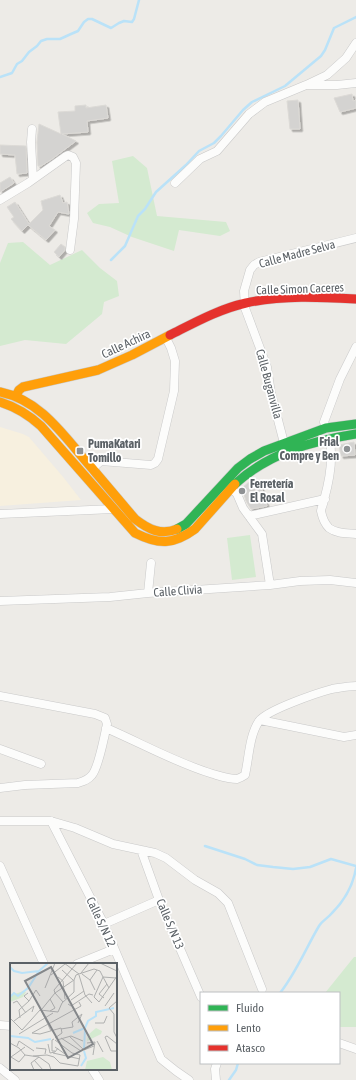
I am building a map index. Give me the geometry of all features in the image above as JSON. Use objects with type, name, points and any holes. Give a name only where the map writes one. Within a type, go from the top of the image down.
[{"type":"main road","name":"Calle Simon Caceres","points":[[245,304],[292,299],[356,299]]},
{"type":"main road","name":"Calle Achira","points":[[16,396],[19,390],[23,387],[98,370],[166,338],[195,322],[233,307],[245,304]]},
{"type":"main road","points":[[0,392],[16,396],[28,402],[50,419],[135,519],[149,530],[164,532],[178,529],[196,514],[238,468],[264,451],[356,434]]},
{"type":"main road","points":[[0,402],[26,413],[41,426],[135,533],[150,541],[170,542],[186,537],[248,472],[286,447],[326,428],[356,424]]},
{"type":"main road","points":[[326,428],[329,438]]},
{"type":"main road","points":[[113,509],[121,503]]},
{"type":"street","points":[[175,183],[200,159],[217,151],[249,114],[265,102],[327,75],[346,58],[356,43]]},
{"type":"street","points":[[306,85],[337,85],[356,83]]},
{"type":"street","points":[[32,129],[33,179]]},
{"type":"street","points":[[0,200],[66,156],[71,156],[75,159],[76,163],[74,218],[70,250]]},
{"type":"street","name":"Calle Madre Selva","points":[[245,304],[244,291],[250,270],[259,262],[356,238]]},
{"type":"street","name":"Calle Buganvilla","points":[[245,304],[248,320],[267,367],[286,447]]},
{"type":"street","points":[[92,469],[102,460],[151,465],[158,459],[174,391],[175,361],[166,338]]},
{"type":"street","points":[[326,428],[324,422],[340,379],[356,347]]},
{"type":"street","points":[[329,438],[331,444],[330,463],[321,510],[325,523],[329,527],[343,533],[356,534]]},
{"type":"street","points":[[232,489],[237,494],[243,508],[262,534],[270,585]]},
{"type":"street","points":[[249,516],[324,499]]},
{"type":"street","points":[[0,514],[113,509]]},
{"type":"street","points":[[148,593],[151,562]]},
{"type":"street","name":"Calle Clivia","points":[[0,601],[110,597],[270,585],[300,581],[330,580],[356,583]]},
{"type":"street","points":[[106,728],[179,762],[201,770],[236,779],[241,778],[244,774],[254,732],[260,720],[267,714],[314,694],[332,689],[356,686]]},
{"type":"street","points":[[0,696],[95,714],[105,718],[106,720],[106,728],[96,767],[91,777],[78,783],[25,785],[0,788]]},
{"type":"street","points":[[260,720],[344,737],[356,735]]},
{"type":"street","points":[[0,749],[41,764]]},
{"type":"street","points":[[0,821],[51,821],[75,828],[113,844],[155,853],[166,858],[195,880],[223,897],[228,903],[262,989]]},
{"type":"street","name":"Calle S/N 12","points":[[51,821],[104,924],[161,1059],[189,1080]]},
{"type":"street","name":"Calle S/N 13","points":[[140,850],[159,900],[200,995]]},
{"type":"street","points":[[0,866],[44,963]]},
{"type":"street","points":[[104,924],[159,900]]},
{"type":"street","points":[[79,963],[114,948]]},
{"type":"street","points":[[0,1025],[10,1026]]},
{"type":"street","points":[[340,1043],[356,1049]]},
{"type":"street","points":[[216,1080],[215,1069],[217,1064]]},
{"type":"street","points":[[0,1068],[15,1080]]},
{"type":"street","points":[[93,1070],[99,1080]]},
{"type":"shaded area","points":[[0,427],[29,437],[81,500],[0,506]]},
{"type":"green space","points":[[133,156],[147,168],[157,216],[226,222],[230,231],[220,236],[179,230],[174,251],[132,237],[110,227],[93,223],[87,213],[99,204],[119,203],[112,161]]},
{"type":"green space","points":[[23,242],[50,265],[82,250],[100,268],[117,281],[119,296],[104,302],[102,314],[66,344],[25,340],[0,346],[0,263],[8,243]]},
{"type":"green space","points":[[250,535],[256,577],[232,580],[227,538]]},
{"type":"green space","points":[[354,957],[356,957],[356,1027],[340,1027],[340,992],[326,992]]},
{"type":"building","points":[[352,94],[353,101],[356,100],[356,108],[340,112],[334,98]]},
{"type":"building","points":[[298,100],[300,129],[290,129],[287,101]]},
{"type":"building","points":[[86,105],[86,108],[106,105],[108,118],[87,121],[88,132],[62,134],[76,141],[52,159],[41,166],[38,166],[37,142],[39,124],[61,134],[58,112],[75,111],[75,106]]},
{"type":"building","points":[[0,145],[26,146],[27,173],[17,174],[15,155],[0,154]]},
{"type":"building","points":[[10,177],[14,183],[0,192],[0,183]]},
{"type":"building","points":[[60,195],[63,203],[67,202],[69,214],[58,212],[49,226],[55,230],[46,240],[28,225],[22,231],[11,219],[14,217],[7,207],[15,202],[29,224],[43,210],[41,201]]},
{"type":"building","points":[[61,244],[65,247],[65,250],[59,257],[54,252]]},
{"type":"building","name":"Frial Compre y Ben","points":[[354,442],[355,455],[341,456],[339,445]]},
{"type":"building","points":[[259,480],[267,506],[251,509],[246,501],[242,488],[250,481]]},
{"type":"waterway","points":[[0,77],[12,73],[17,64],[22,61],[41,41],[47,39],[60,39],[78,31],[88,19],[92,19],[111,28],[124,21],[132,22],[139,0]]},
{"type":"waterway","points":[[111,260],[125,246],[138,216],[145,209],[156,192],[199,151],[214,143],[252,102],[285,86],[321,56],[334,28],[356,17]]},
{"type":"waterway","points":[[205,846],[245,859],[257,865],[293,869],[310,867],[331,859],[356,866]]},
{"type":"waterway","points":[[281,992],[296,969],[319,926],[345,898],[351,887],[356,868]]},
{"type":"waterway","points":[[229,1080],[236,1070],[238,1064]]},
{"type":"traffic: fast","points":[[177,529],[186,524],[238,468],[250,459],[264,451],[326,428],[356,424]]},
{"type":"traffic: fast","points":[[235,484],[248,473],[277,456],[323,440],[356,434]]},
{"type":"traffic: slow","points":[[16,396],[19,390],[23,387],[98,370],[132,355],[170,335]]},
{"type":"traffic: slow","points":[[0,392],[14,396],[26,402],[48,418],[135,519],[145,526],[160,532],[177,529]]},
{"type":"traffic: slow","points":[[0,402],[22,412],[41,426],[135,533],[151,540],[166,542],[180,538],[195,529],[235,484]]},
{"type":"traffic: jam","points":[[170,335],[216,313],[260,300],[315,297],[356,299]]},
{"type":"place","name":"Frial Compre y Ben","points":[[347,449]]},
{"type":"place","name":"PumaKatari Tomillo","points":[[80,451]]},
{"type":"place","name":"Ferretería El Rosal","points":[[242,491]]}]
